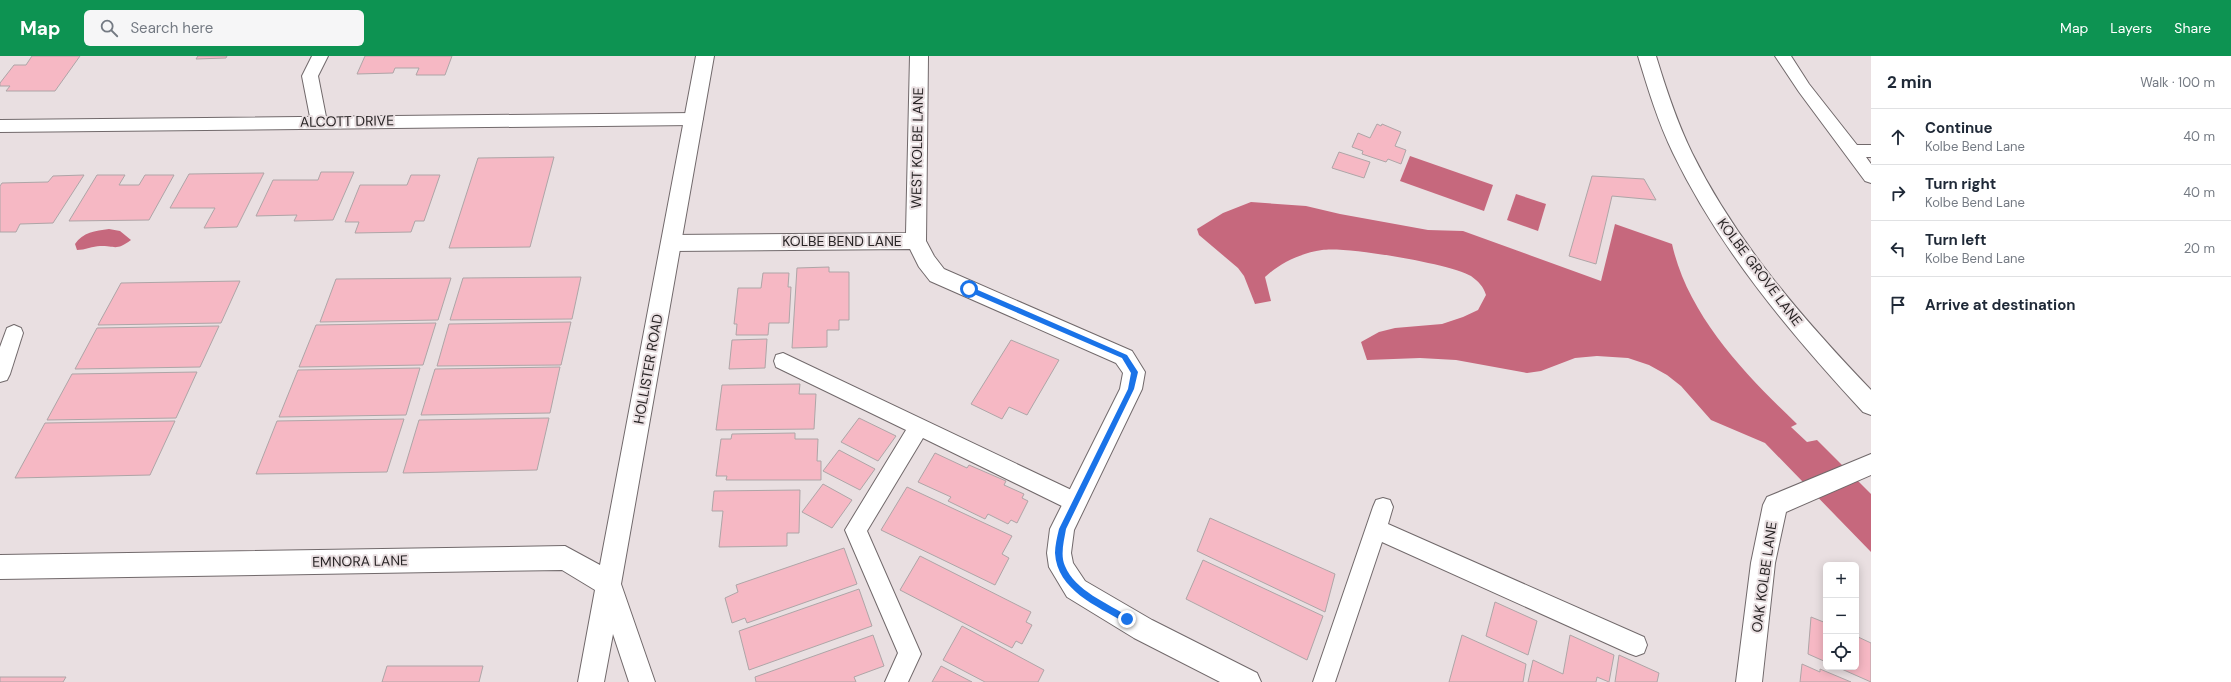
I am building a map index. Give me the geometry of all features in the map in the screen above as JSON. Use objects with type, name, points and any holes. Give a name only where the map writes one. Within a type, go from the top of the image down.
[{"type":"street","name":"HOLLISTER ROAD","points":[[591,682],[705,56]]},
{"type":"street","name":"WEST KOLBE LANE","points":[[916,241],[919,56]]},
{"type":"street","name":"KOLBE GROVE LANE","points":[[1647,56],[1655,88],[1674,136],[1719,218],[1755,269],[1821,351],[1871,405]]},
{"type":"street","name":"ALCOTT DRIVE","points":[[0,126],[694,119]]},
{"type":"street","name":"KOLBE BEND LANE","points":[[671,243],[916,241],[926,261],[937,275],[1124,357],[1134,372],[1131,389],[1062,529],[1059,553],[1061,567],[1076,589],[1143,629],[1248,682]]},
{"type":"street","name":"OAK KOLBE LANE","points":[[1750,682],[1763,564],[1775,505],[1871,464]]},
{"type":"street","name":"EMNORA LANE","points":[[0,567],[565,558],[609,584]]},
{"type":"street","points":[[609,584],[642,682]]},
{"type":"lane","points":[[319,122],[310,76],[320,56]]},
{"type":"lane","points":[[1783,56],[1804,88],[1853,151],[1871,177]]},
{"type":"lane","points":[[1853,151],[1871,151]]},
{"type":"lane","points":[[0,374],[14,333]]},
{"type":"lane","points":[[783,361],[1075,502]]},
{"type":"lane","points":[[896,682],[910,654],[856,530],[919,427]]},
{"type":"lane","points":[[1324,682],[1383,507]]},
{"type":"lane","points":[[1376,529],[1636,645]]},
{"type":"shaded area","points":[[1410,156],[1493,185],[1484,211],[1400,181]]},
{"type":"shaded area","points":[[1516,194],[1546,204],[1538,231],[1507,220]]},
{"type":"shaded area","points":[[1251,202],[1306,206],[1340,214],[1428,230],[1463,231],[1601,281],[1615,224],[1672,244],[1680,270],[1691,296],[1721,343],[1758,385],[1797,424],[1791,427],[1807,442],[1817,440],[1871,494],[1871,552],[1765,443],[1711,420],[1681,386],[1667,375],[1649,365],[1628,358],[1597,356],[1575,358],[1541,371],[1527,373],[1456,360],[1420,358],[1367,360],[1361,342],[1379,332],[1395,328],[1442,324],[1478,310],[1486,295],[1485,292],[1474,278],[1460,271],[1421,261],[1374,253],[1334,249],[1314,251],[1284,263],[1265,277],[1271,301],[1255,304],[1244,276],[1238,268],[1199,235],[1197,229],[1223,213]]},
{"type":"shaded area","points":[[109,229],[120,231],[131,240],[119,247],[97,246],[77,250],[75,244],[82,237],[94,231]]},
{"type":"building","points":[[32,56],[80,56],[55,91],[6,91],[10,86],[0,86],[0,83],[14,65],[26,65]]},
{"type":"building","points":[[198,56],[227,56],[226,58],[196,59]]},
{"type":"building","points":[[365,56],[452,56],[445,75],[416,75],[419,68],[395,68],[393,73],[357,74]]},
{"type":"building","points":[[1377,124],[1381,126],[1382,124],[1401,132],[1395,146],[1406,150],[1401,164],[1388,159],[1386,162],[1362,154],[1363,151],[1352,147],[1358,133],[1370,138]]},
{"type":"building","points":[[1339,152],[1370,162],[1364,178],[1332,168]]},
{"type":"building","points":[[554,157],[530,247],[449,248],[478,158]]},
{"type":"building","points":[[321,172],[354,172],[333,220],[294,221],[297,215],[256,216],[273,180],[318,180]]},
{"type":"building","points":[[264,173],[237,227],[204,228],[215,208],[170,208],[189,174]]},
{"type":"building","points":[[84,175],[53,223],[20,224],[16,232],[0,232],[0,186],[2,183],[48,182],[53,176]]},
{"type":"building","points":[[97,175],[125,175],[119,185],[139,185],[145,175],[174,175],[149,220],[69,221]]},
{"type":"building","points":[[411,175],[440,175],[424,221],[415,221],[411,232],[355,233],[359,222],[345,222],[360,185],[407,185]]},
{"type":"building","points":[[1592,176],[1644,179],[1656,200],[1612,196],[1596,264],[1569,256]]},
{"type":"building","points":[[829,267],[829,272],[849,272],[849,320],[839,320],[839,330],[827,330],[827,347],[792,348],[797,268]]},
{"type":"building","points":[[763,273],[789,273],[788,287],[791,287],[789,323],[769,323],[768,335],[736,335],[737,324],[734,324],[738,288],[761,288]]},
{"type":"building","points":[[581,277],[572,319],[450,320],[463,278]]},
{"type":"building","points":[[451,278],[438,320],[320,322],[336,279]]},
{"type":"building","points":[[240,281],[221,323],[98,325],[121,283]]},
{"type":"building","points":[[571,322],[561,365],[437,366],[449,324]]},
{"type":"building","points":[[436,323],[423,365],[299,367],[316,325]]},
{"type":"building","points":[[219,326],[200,367],[75,369],[97,328]]},
{"type":"building","points":[[767,339],[765,368],[729,369],[732,340]]},
{"type":"building","points":[[1011,340],[1059,360],[1027,415],[1009,407],[1002,419],[971,404]]},
{"type":"building","points":[[560,367],[550,413],[421,415],[435,369]]},
{"type":"building","points":[[420,368],[406,415],[279,417],[298,370]]},
{"type":"building","points":[[197,372],[176,418],[47,420],[72,374]]},
{"type":"building","points":[[800,384],[799,394],[816,394],[814,429],[716,430],[722,385]]},
{"type":"building","points":[[549,418],[537,470],[403,473],[419,420]]},
{"type":"building","points":[[859,418],[896,436],[878,461],[841,442]]},
{"type":"building","points":[[404,419],[387,472],[256,474],[277,421]]},
{"type":"building","points":[[175,421],[150,475],[15,478],[45,423]]},
{"type":"building","points":[[795,433],[795,439],[818,439],[817,461],[821,461],[821,480],[726,480],[727,476],[716,476],[721,439],[731,439],[732,434]]},
{"type":"building","points":[[839,450],[875,469],[860,490],[823,471]]},
{"type":"building","points":[[935,453],[967,468],[969,465],[1006,481],[1004,485],[1024,494],[1022,498],[1028,501],[1017,523],[1011,520],[1008,524],[988,514],[985,519],[948,501],[951,497],[918,482]]},
{"type":"building","points":[[823,484],[852,500],[832,528],[802,512]]},
{"type":"building","points":[[907,487],[1012,536],[1002,554],[1009,558],[995,585],[881,530]]},
{"type":"building","points":[[800,490],[799,533],[787,533],[787,546],[719,547],[723,511],[712,511],[714,491]]},
{"type":"building","points":[[1210,518],[1335,574],[1325,612],[1197,551]]},
{"type":"building","points":[[844,548],[857,584],[747,623],[745,618],[732,623],[725,598],[738,592],[736,585]]},
{"type":"building","points":[[920,556],[1031,612],[1026,622],[1032,625],[1022,644],[1016,641],[1012,648],[900,590]]},
{"type":"building","points":[[1203,560],[1323,616],[1307,660],[1186,599]]},
{"type":"building","points":[[859,589],[872,626],[749,670],[739,631]]},
{"type":"building","points":[[1495,602],[1537,621],[1528,655],[1486,636]]},
{"type":"building","points":[[1811,617],[1823,622],[1823,661],[1808,654]]},
{"type":"building","points":[[962,626],[1044,670],[1038,682],[985,682],[943,660]]},
{"type":"building","points":[[873,635],[884,666],[854,677],[856,682],[756,682],[755,677]]},
{"type":"building","points":[[1462,635],[1526,664],[1523,682],[1449,682]]},
{"type":"building","points":[[1570,635],[1614,655],[1609,682],[1597,677],[1596,682],[1528,682],[1533,660],[1563,674]]},
{"type":"building","points":[[1859,637],[1871,643],[1871,682],[1844,670],[1859,670]]},
{"type":"building","points":[[1619,655],[1659,673],[1657,682],[1615,682]]},
{"type":"building","points":[[1802,664],[1820,672],[1820,669],[1851,682],[1800,682]]},
{"type":"building","points":[[387,666],[483,666],[479,682],[382,682]]},
{"type":"building","points":[[941,666],[972,682],[932,682]]},
{"type":"building","points":[[0,677],[66,677],[63,682],[0,682]]},
{"type":"route","points":[[969,289],[1124,357],[1134,372],[1131,389],[1062,529],[1059,553],[1061,567],[1076,589],[1127,619]]}]
